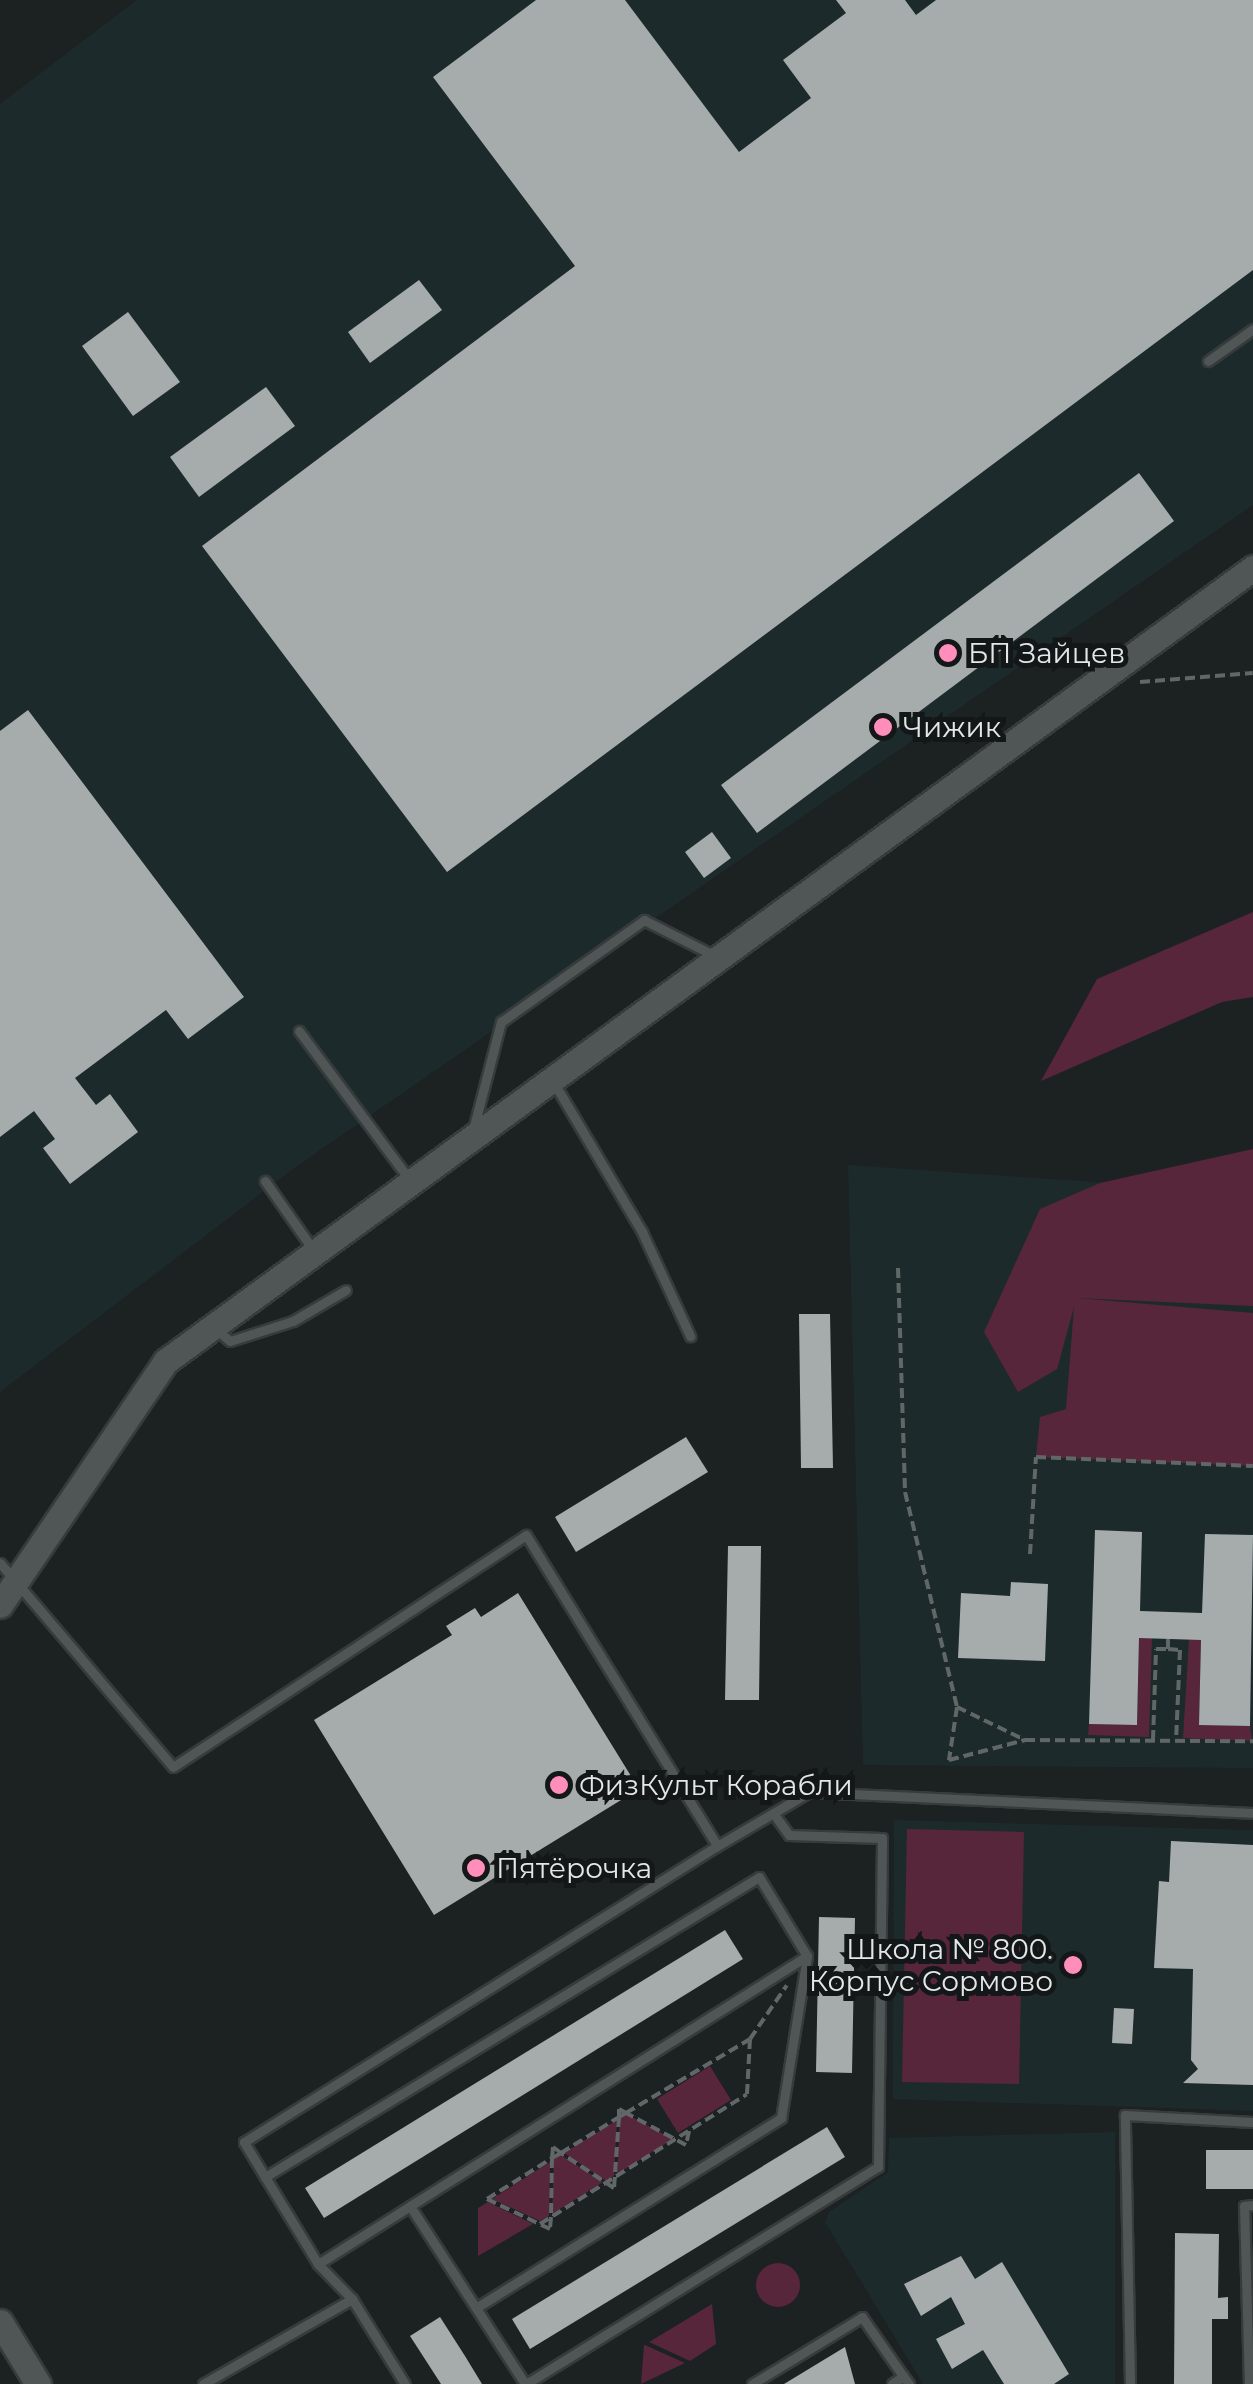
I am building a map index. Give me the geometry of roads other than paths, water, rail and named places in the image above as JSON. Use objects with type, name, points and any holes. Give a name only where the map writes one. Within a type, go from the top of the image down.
[{"type":"street","points":[[0,1604],[7,1571],[142,1386],[214,1327],[1253,568]]},
{"type":"street","points":[[0,2322],[38,2384]]},
{"type":"lane","points":[[1208,360],[1253,329]]},
{"type":"lane","points":[[470,1142],[501,1022],[644,920],[718,958]]},
{"type":"lane","points":[[299,1032],[412,1184]]},
{"type":"lane","points":[[553,1080],[642,1232],[690,1336]]},
{"type":"lane","points":[[265,1181],[316,1254]]},
{"type":"lane","points":[[214,1327],[230,1341],[294,1321],[346,1290]]},
{"type":"lane","points":[[7,1571],[172,1767],[526,1534],[717,1846]]},
{"type":"lane","points":[[405,2384],[352,2299],[318,2264],[244,2142],[809,1792],[1253,1812]]},
{"type":"lane","points":[[410,2206],[526,2384],[878,2167],[882,1838],[789,1836],[773,1813]]},
{"type":"lane","points":[[265,2177],[759,1877],[807,1956],[781,2118],[476,2308]]},
{"type":"lane","points":[[318,2264],[807,1956]]},
{"type":"lane","points":[[1130,2384],[1126,2115],[1253,2122]]},
{"type":"lane","points":[[1249,2384],[1244,2206],[1253,2205]]},
{"type":"lane","points":[[203,2384],[352,2299]]},
{"type":"lane","points":[[752,2384],[862,2317],[906,2380],[892,2384]]},
{"type":"place","name":"БП Зайцев","points":[[948,653]]},
{"type":"place","name":"Чижик","points":[[883,727]]},
{"type":"place","name":"ФизКульт Корабли","points":[[559,1785]]},
{"type":"place","name":"Пятёрочка","points":[[476,1868]]},
{"type":"place","name":"Школа № 800. Корпус Сормово","points":[[1073,1965]]}]
